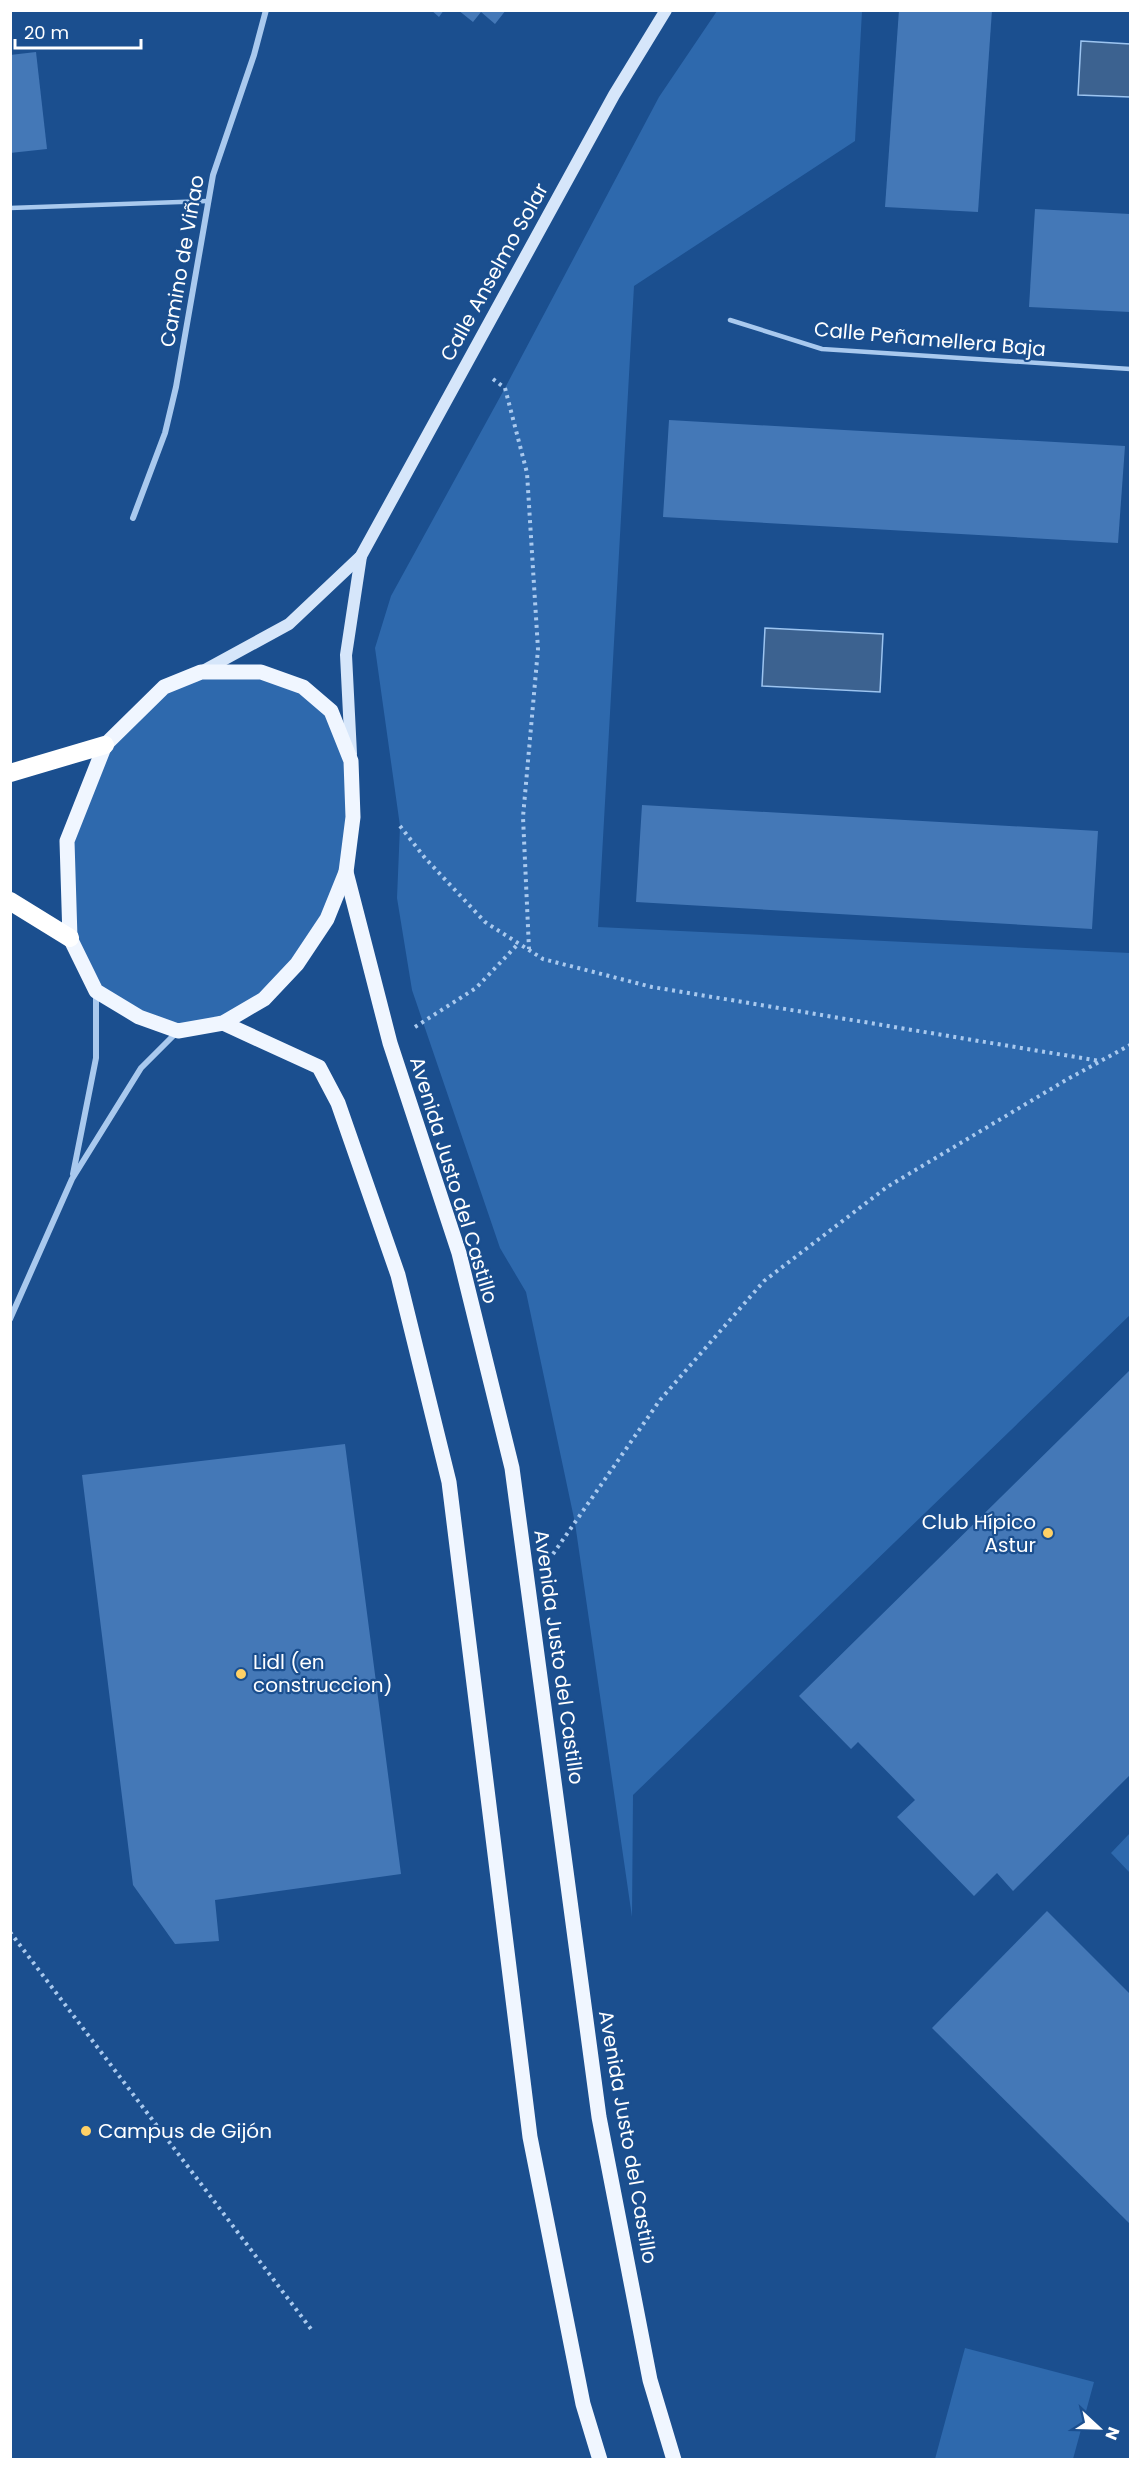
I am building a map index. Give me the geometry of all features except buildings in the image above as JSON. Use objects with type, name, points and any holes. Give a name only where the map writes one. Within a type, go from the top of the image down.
[{"type":"highway","points":[[10,773],[105,745]]},
{"type":"highway","points":[[10,901],[70,938]]},
{"type":"main road","name":"Calle Anselmo Solar","points":[[201,672],[289,624],[361,556],[614,95],[666,10]]},
{"type":"main road","name":"Calle Anselmo Solar","points":[[351,761],[346,655],[361,556]]},
{"type":"main road","points":[[201,672],[261,672],[303,687],[331,711],[351,761],[353,817],[346,872],[327,919],[297,964],[264,999],[223,1023],[178,1031],[139,1017],[96,991],[70,938],[66,841],[105,745],[164,687],[201,672]]},
{"type":"main road","name":"Avenida Justo del Castillo","points":[[346,872],[390,1043],[459,1253],[512,1468],[600,2117],[650,2380],[674,2460]]},
{"type":"main road","points":[[223,1023],[319,1067],[338,1103],[398,1275],[449,1482],[530,2137],[583,2404],[600,2460]]},
{"type":"street","name":"Camino de Viñao","points":[[133,518],[165,433],[176,387],[213,175],[254,54],[266,10]]},
{"type":"street","points":[[72,1179],[96,1058],[96,991]]},
{"type":"street","points":[[10,1319],[72,1179],[141,1068],[178,1031]]},
{"type":"lane","points":[[10,208],[208,201]]},
{"type":"lane","name":"Calle Peñamellera Baja","points":[[730,320],[822,349],[1131,369]]},
{"type":"path","points":[[493,379],[506,388],[527,473],[530,520],[538,649],[523,817],[529,950]]},
{"type":"path","points":[[400,826],[425,858],[486,922],[543,959],[652,987],[1101,1061]]},
{"type":"path","points":[[390,1043],[476,988],[519,943]]},
{"type":"path","points":[[528,1589],[660,1400],[764,1281],[886,1187],[1131,1045]]},
{"type":"path","points":[[10,1932],[311,2329]]},
{"type":"shaded area","points":[[717,11],[862,11],[855,141],[634,286],[598,927],[1130,953],[1130,1315],[633,1795],[632,1917],[575,1523],[526,1292],[500,1248],[412,990],[397,898],[400,826],[375,648],[391,596],[505,388],[659,97]]},
{"type":"shaded area","points":[[1081,41],[1130,44],[1130,97],[1078,95]]},
{"type":"shaded area","points":[[765,628],[883,634],[880,692],[762,686]]},
{"type":"shaded area","points":[[201,672],[261,672],[331,711],[351,761],[346,872],[297,964],[223,1023],[178,1031],[96,991],[70,938],[67,841],[105,745],[134,714]]},
{"type":"shaded area","points":[[1130,1833],[1130,1873],[1111,1853]]},
{"type":"shaded area","points":[[965,2348],[1094,2382],[1073,2459],[935,2459]]},
{"type":"place","name":"Club Hípico Astur","points":[[1048,1533]]},
{"type":"place","name":"Lidl (en construccion)","points":[[241,1674]]},
{"type":"place","name":"Campus de Gijón","points":[[86,2131]]}]
